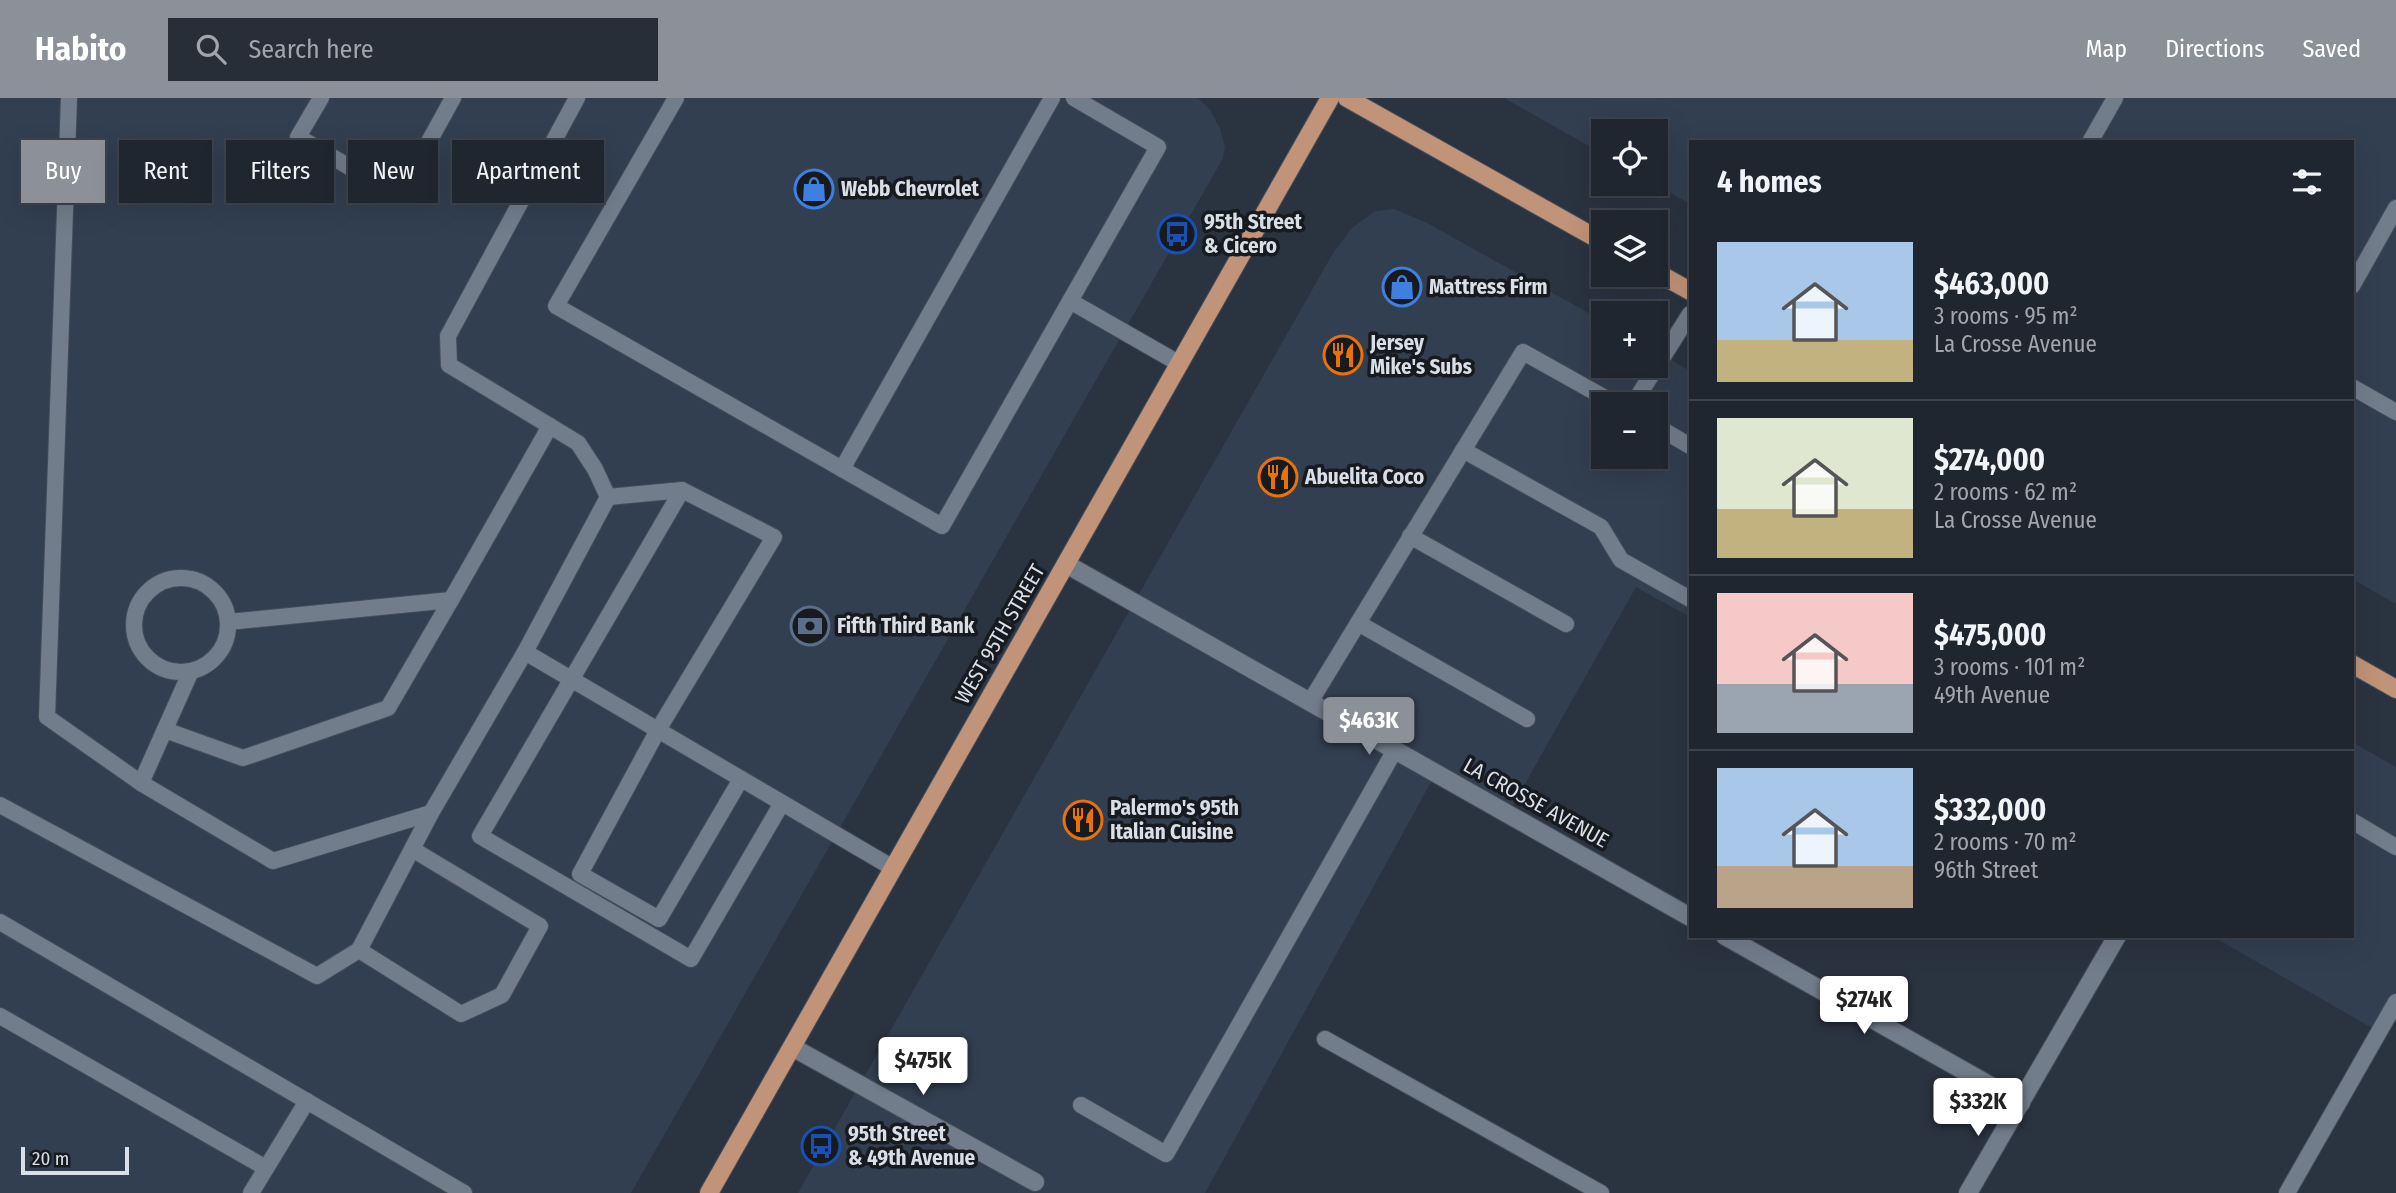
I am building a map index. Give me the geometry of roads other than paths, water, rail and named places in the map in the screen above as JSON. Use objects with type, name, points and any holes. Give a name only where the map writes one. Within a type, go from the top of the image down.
[{"type":"main road","name":"WEST 95TH STREET","points":[[709,1193],[1330,98]]},
{"type":"main road","points":[[1348,98],[1591,235]]},
{"type":"main road","points":[[1668,279],[1689,290]]},
{"type":"main road","points":[[2354,665],[2396,689]]},
{"type":"street","name":"LA CROSSE AVENUE","points":[[1066,564],[1689,915]]},
{"type":"street","points":[[1730,938],[2021,1103]]},
{"type":"street","points":[[1968,1193],[2116,938]]},
{"type":"street","points":[[792,1046],[1035,1182]]},
{"type":"lane","points":[[69,98],[47,717],[142,783],[273,861],[431,813]]},
{"type":"lane","points":[[321,98],[298,137],[399,195],[453,98]]},
{"type":"lane","points":[[577,98],[448,336],[449,365],[578,443],[595,469],[608,497]]},
{"type":"lane","points":[[676,98],[556,306],[942,526],[1158,147],[1074,98]]},
{"type":"lane","points":[[842,469],[1052,98]]},
{"type":"lane","points":[[2091,140],[2115,98]]},
{"type":"lane","points":[[2354,282],[2396,208]]},
{"type":"lane","points":[[1070,301],[1180,364]]},
{"type":"lane","points":[[1641,392],[1689,316]]},
{"type":"lane","points":[[1310,702],[1523,352],[1595,392]]},
{"type":"lane","points":[[2354,388],[2396,412]]},
{"type":"lane","points":[[164,730],[243,758],[388,708],[550,426]]},
{"type":"lane","points":[[1668,433],[1689,445]]},
{"type":"lane","points":[[1463,450],[1601,527],[1621,560],[1689,598]]},
{"type":"lane","points":[[608,497],[682,490],[774,537],[658,730],[580,874],[659,919],[741,779]]},
{"type":"lane","points":[[682,490],[480,836],[691,959],[782,803]]},
{"type":"lane","points":[[0,805],[317,976],[359,950],[431,813],[525,652],[608,497]]},
{"type":"lane","points":[[1410,536],[1566,624]]},
{"type":"lane","points":[[171,578],[195,580],[216,593],[225,607],[228,622],[226,639],[218,654],[206,665],[191,671],[175,671],[159,666],[146,656],[137,643],[134,626],[136,610],[144,596],[156,584],[171,578]]},
{"type":"lane","points":[[228,622],[451,600]]},
{"type":"lane","points":[[1358,623],[1527,719]]},
{"type":"lane","points":[[525,652],[893,868]]},
{"type":"lane","points":[[142,783],[191,671]]},
{"type":"lane","points":[[1081,1105],[1167,1154],[1395,750]]},
{"type":"lane","points":[[2354,822],[2396,847]]},
{"type":"lane","points":[[359,950],[461,1014],[502,995],[540,926],[412,849]]},
{"type":"lane","points":[[0,922],[464,1193]]},
{"type":"lane","points":[[2287,1193],[2396,1002]]},
{"type":"lane","points":[[0,1016],[266,1168]]},
{"type":"lane","points":[[1325,1039],[1601,1193]]},
{"type":"lane","points":[[251,1193],[307,1101]]},
{"type":"place","name":"Webb Chevrolet","points":[[814,189]]},
{"type":"place","name":"95th Street & Cicero","points":[[1177,234]]},
{"type":"place","name":"Mattress Firm","points":[[1402,287]]},
{"type":"place","name":"Jersey Mike's Subs","points":[[1343,355]]},
{"type":"place","name":"Abuelita Coco","points":[[1278,477]]},
{"type":"place","name":"Fifth Third Bank","points":[[810,626]]},
{"type":"place","name":"Palermo's 95th Italian Cuisine","points":[[1083,820]]},
{"type":"place","name":"95th Street & 49th Avenue","points":[[821,1146]]}]
